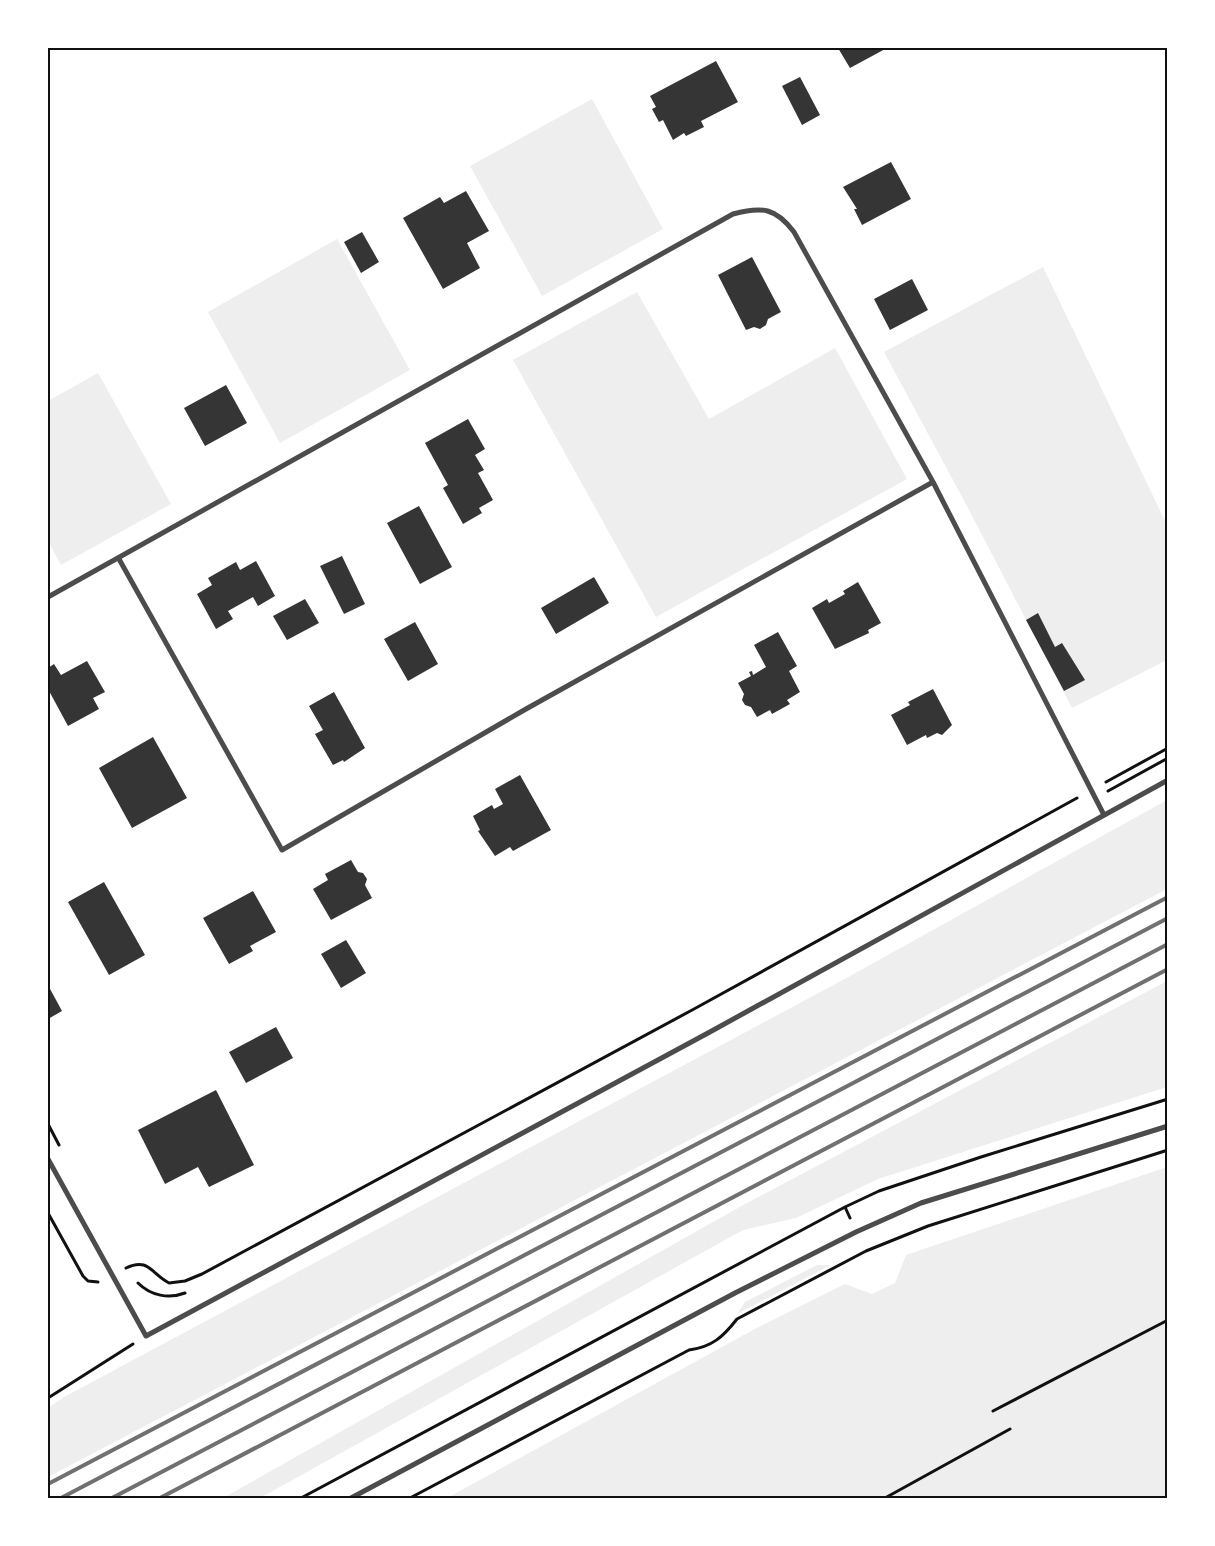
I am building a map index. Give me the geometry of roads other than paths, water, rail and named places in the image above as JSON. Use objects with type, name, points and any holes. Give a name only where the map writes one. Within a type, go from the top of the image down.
[{"type":"street","points":[[48,598],[733,214],[750,209],[767,210],[783,218],[794,232],[932,482],[1104,815]]},
{"type":"street","points":[[119,559],[282,850],[526,709],[932,482]]},
{"type":"street","points":[[48,1159],[146,1336],[708,1033],[1168,780]]},
{"type":"street","points":[[350,1498],[751,1285],[856,1232],[921,1203],[1168,1126]]},
{"type":"railway","points":[[48,1484],[1168,897]]},
{"type":"railway","points":[[61,1498],[1168,918]]},
{"type":"railway","points":[[112,1498],[1168,944]]},
{"type":"railway","points":[[160,1498],[1168,969]]}]
